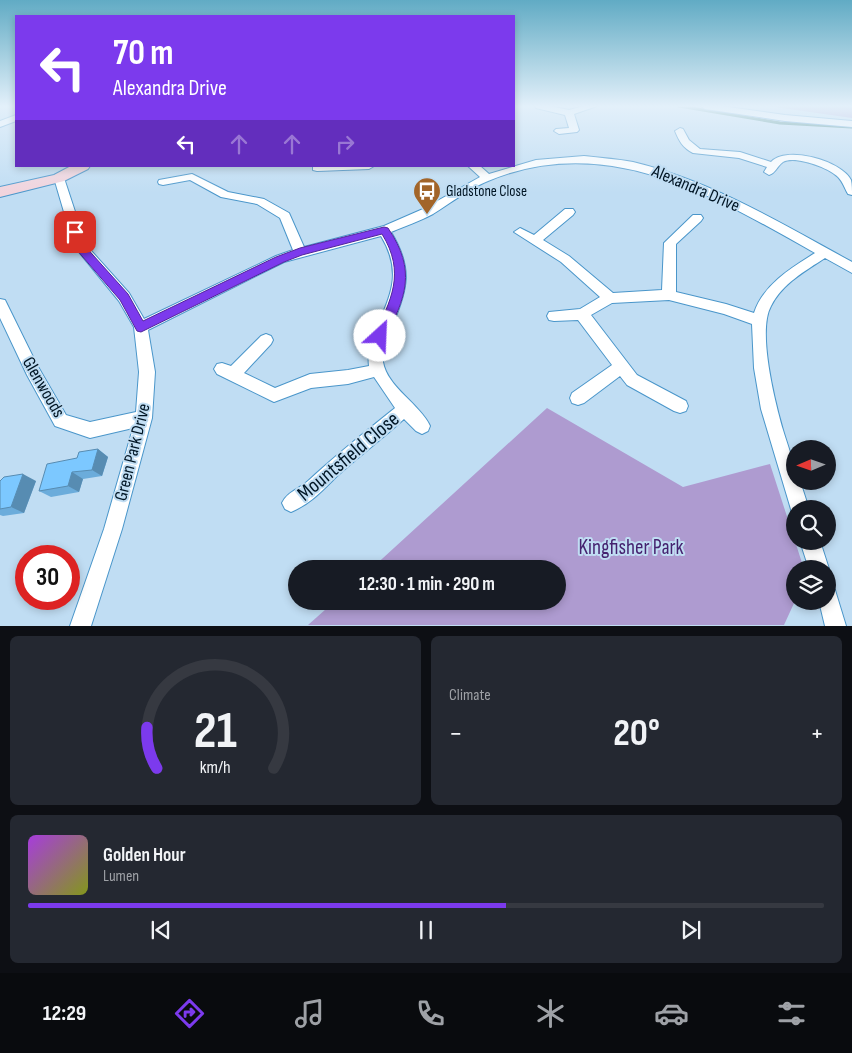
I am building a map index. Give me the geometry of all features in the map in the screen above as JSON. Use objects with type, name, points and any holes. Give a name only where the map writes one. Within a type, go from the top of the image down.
[{"type":"street","points":[[681,135],[684,148],[707,153],[739,154],[770,170],[779,160],[795,158],[815,161],[831,167],[842,176],[852,192]]},
{"type":"street","name":"Alexandra Drive","points":[[141,327],[280,259],[384,230],[426,212],[487,177],[537,162],[581,159],[633,164],[680,178],[704,188],[852,268]]},
{"type":"street","points":[[0,192],[59,178],[81,167]]},
{"type":"street","points":[[474,167],[487,177]]},
{"type":"street","points":[[317,168],[370,169]]},
{"type":"street","points":[[163,182],[192,177],[225,195],[260,201],[285,216],[300,252]]},
{"type":"street","name":"Green Park Drive","points":[[59,178],[80,246],[124,297],[141,327],[147,372],[144,418],[113,529],[80,626]]},
{"type":"street","points":[[535,240],[569,212]]},
{"type":"street","points":[[669,295],[670,243],[697,218]]},
{"type":"street","points":[[266,340],[228,371],[274,395],[310,380],[348,377],[378,370],[375,355],[380,336],[398,298],[402,273],[393,244],[384,230]]},
{"type":"street","points":[[520,232],[565,260],[610,298]]},
{"type":"street","points":[[797,500],[769,412],[761,376],[760,321],[764,306],[776,289],[791,274],[824,253]]},
{"type":"street","points":[[554,316],[582,314],[610,298],[669,295],[726,309],[760,321]]},
{"type":"street","name":"Glenwoods","points":[[0,304],[32,370],[60,421],[90,430],[144,418]]},
{"type":"street","points":[[582,314],[632,380],[680,406]]},
{"type":"street","points":[[578,398],[622,368]]},
{"type":"street","name":"Mountsfield Close","points":[[378,370],[405,409],[422,426]]},
{"type":"street","name":"Mountsfield Close","points":[[291,503],[313,489],[329,472],[405,409]]},
{"type":"street","points":[[832,610],[836,626]]},
{"type":"green space","name":"Kingfisher Park","points":[[547,408],[683,487],[770,464],[786,513],[786,550],[798,550],[801,560],[786,560],[786,610],[791,610],[784,625],[308,625],[325,610],[566,610],[566,560],[381,560]]},
{"type":"building","points":[[98,449],[92,470],[72,472],[68,486],[39,491],[47,464],[77,458],[79,452]]},
{"type":"building","points":[[23,474],[11,507],[0,509],[0,481],[4,477]]},
{"type":"place","name":"Gladstone Close","points":[[427,215]]},
{"type":"route","points":[[75,232],[80,246],[124,297],[141,327],[165,317],[280,259],[384,230],[393,244],[402,273],[398,298],[380,336]]}]
